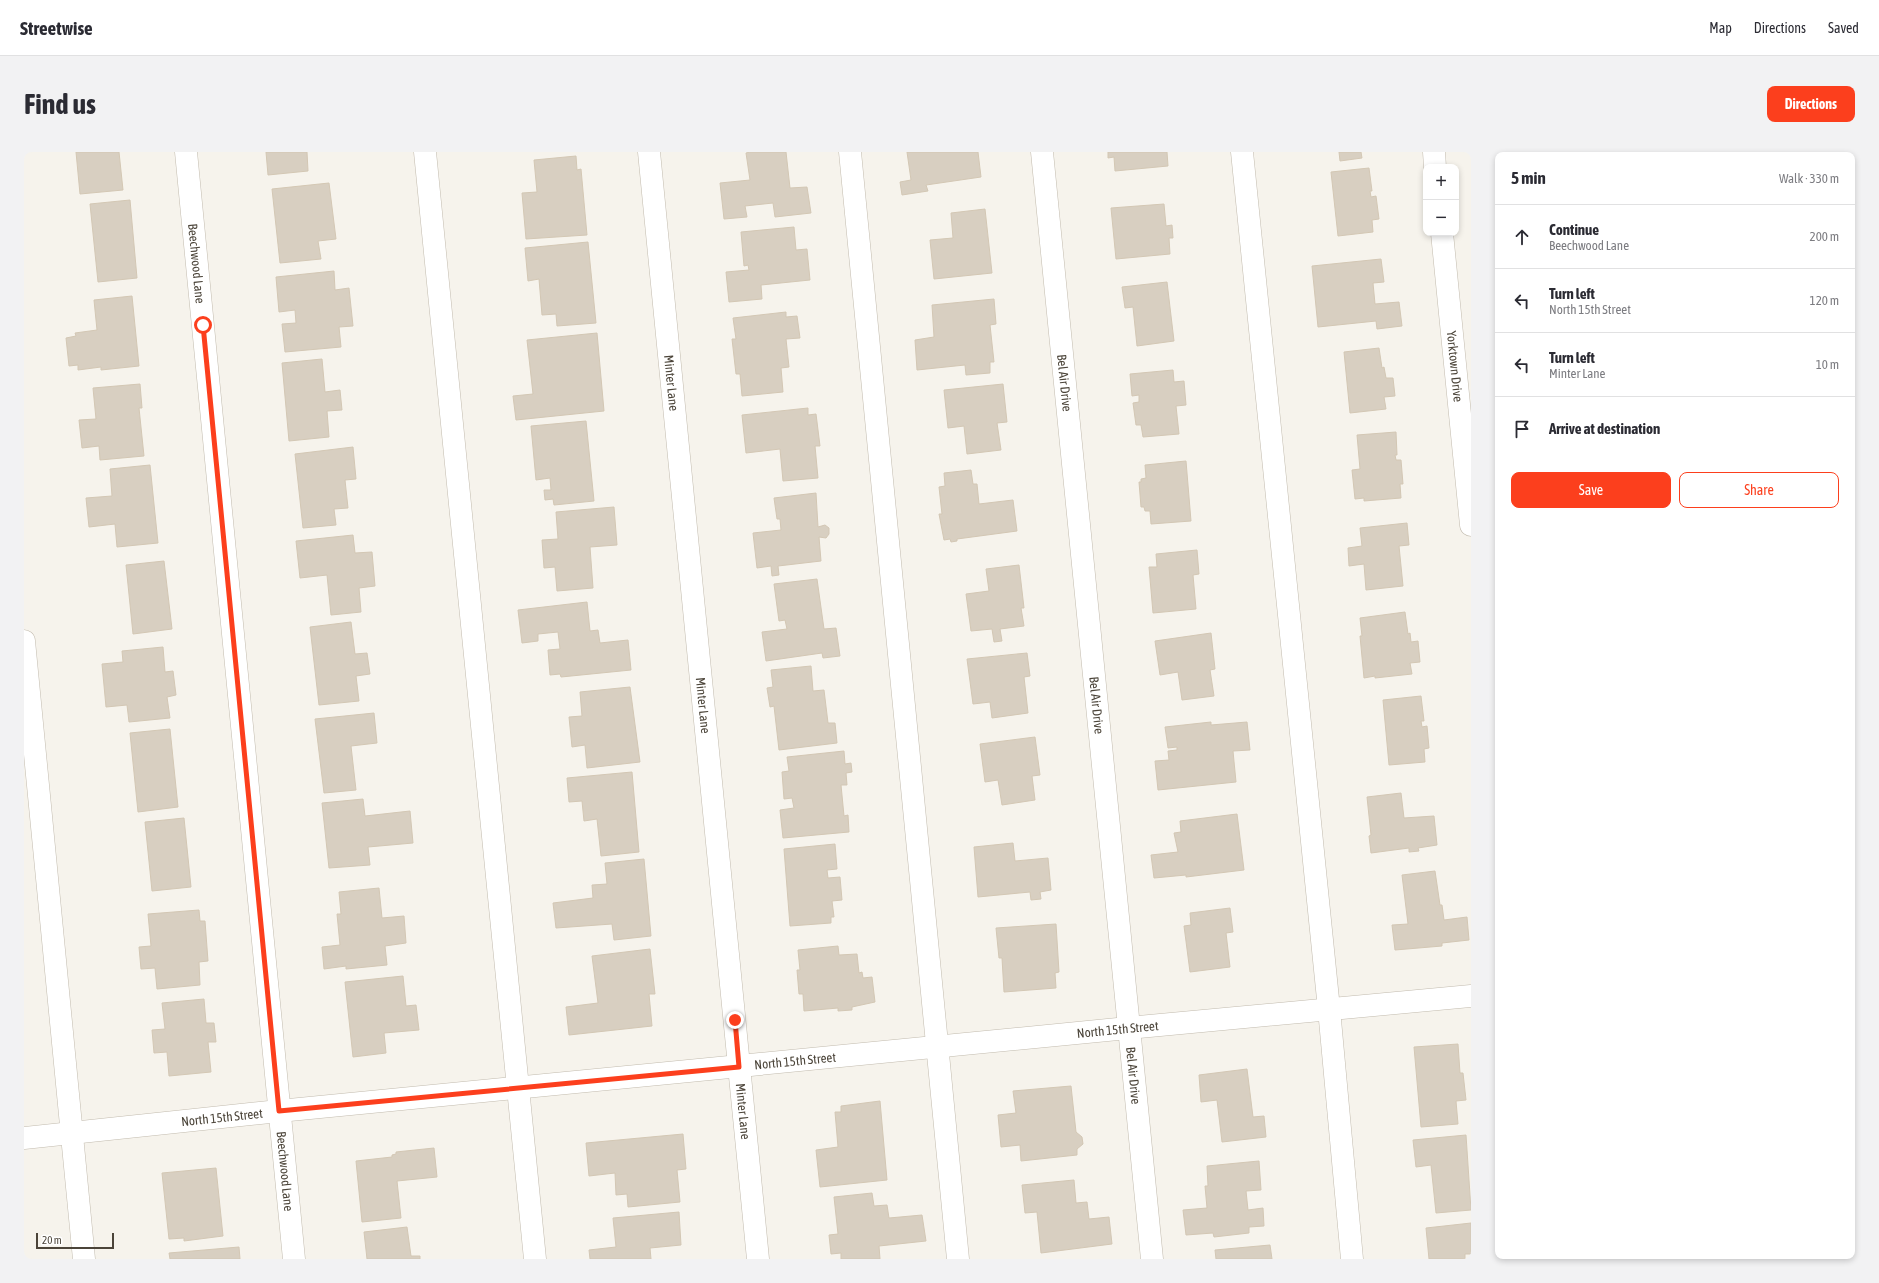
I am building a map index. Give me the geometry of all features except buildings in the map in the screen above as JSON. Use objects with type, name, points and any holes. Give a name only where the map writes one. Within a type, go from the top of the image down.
[{"type":"street","name":"Beechwood Lane","points":[[186,152],[294,1259]]},
{"type":"street","points":[[425,152],[535,1259]]},
{"type":"street","name":"Minter Lane","points":[[649,152],[758,1259]]},
{"type":"street","points":[[850,152],[958,1259]]},
{"type":"street","name":"Bel Air Drive","points":[[1042,152],[1152,1259]]},
{"type":"street","points":[[1242,152],[1329,1009],[1352,1259]]},
{"type":"street","points":[[1434,152],[1435,164]]},
{"type":"street","name":"Yorktown Drive","points":[[1442,236],[1471,525]]},
{"type":"street","points":[[24,641],[84,1259]]},
{"type":"street","name":"North 15th Street","points":[[24,1138],[279,1111],[1471,996]]},
{"type":"route","points":[[203,325],[279,1111],[739,1067],[735,1020]]}]
